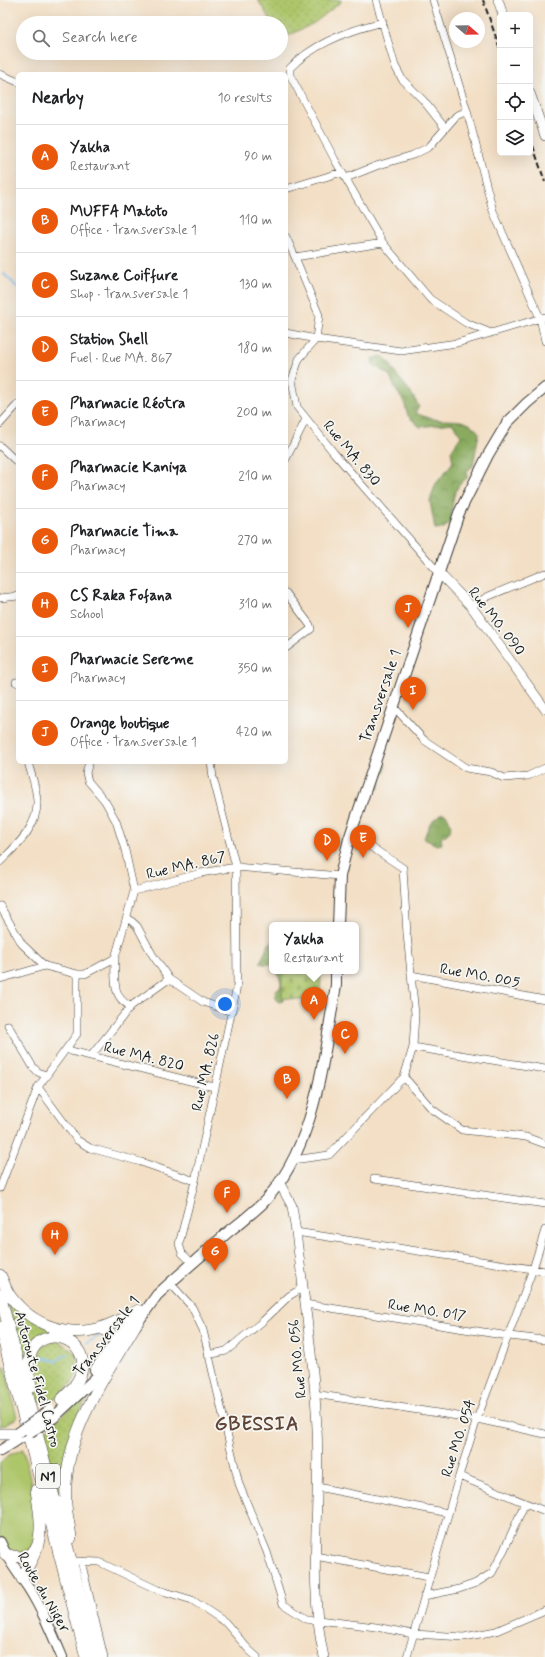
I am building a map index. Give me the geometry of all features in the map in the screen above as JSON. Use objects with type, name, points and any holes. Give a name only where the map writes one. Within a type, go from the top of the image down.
[{"type":"main road","name":"Transversale 1","points":[[338,922],[340,876],[349,839],[392,706],[459,512],[488,455],[507,423],[545,388]]},
{"type":"main road","name":"Transversale 1","points":[[0,1443],[18,1435],[51,1414],[99,1375],[139,1315],[170,1283],[262,1203],[279,1182],[293,1160],[307,1127],[320,1079],[336,985],[336,974]]},
{"type":"main road","points":[[0,1275],[10,1296],[24,1312],[40,1323],[64,1330],[81,1332],[102,1328],[139,1315]]},
{"type":"main road","name":"Autoroute Fidel Castro","points":[[0,1295],[97,1657]]},
{"type":"main road","points":[[76,1579],[78,1561],[66,1504],[67,1481],[74,1439],[88,1406],[139,1315]]},
{"type":"main road","name":"Autoroute Fidel Castro","points":[[0,1327],[86,1657]]},
{"type":"main road","points":[[102,1328],[118,1345]]},
{"type":"main road","points":[[39,1439],[29,1375],[29,1360],[36,1345],[51,1337],[58,1337],[71,1342],[80,1351],[82,1357],[83,1364],[79,1379],[62,1400]]},
{"type":"main road","name":"Transversale 1","points":[[51,1414],[62,1400],[95,1370],[118,1345]]},
{"type":"main road","points":[[22,1579],[38,1546],[40,1534],[40,1518],[24,1419]]},
{"type":"main road","points":[[0,1434],[18,1435]]},
{"type":"main road","name":"Transversale 1","points":[[0,1451],[18,1435]]},
{"type":"main road","name":"Route du Niger","points":[[0,1542],[52,1632],[62,1657]]},
{"type":"main road","points":[[6,1554],[13,1557],[23,1557],[34,1552],[38,1546]]},
{"type":"street","points":[[376,0],[396,66],[402,79],[423,100],[445,128]]},
{"type":"street","points":[[433,0],[467,112],[493,211],[542,317],[545,341]]},
{"type":"street","points":[[498,0],[502,12]]},
{"type":"street","points":[[383,22],[361,27],[320,46],[299,59],[290,68],[290,75],[383,243],[430,299],[466,323],[492,333]]},
{"type":"street","points":[[0,74],[16,81]]},
{"type":"street","points":[[533,102],[545,136]]},
{"type":"street","points":[[288,189],[344,175],[413,155],[429,147],[456,116],[467,112]]},
{"type":"street","points":[[288,241],[319,315],[316,339]]},
{"type":"street","points":[[295,257],[383,243]]},
{"type":"street","points":[[288,333],[316,339],[401,350],[457,343],[542,317]]},
{"type":"street","name":"Rue MA. 830","points":[[316,339],[299,359],[292,380],[296,407],[334,454],[438,572]]},
{"type":"street","points":[[0,424],[16,406]]},
{"type":"street","points":[[288,455],[306,419]]},
{"type":"street","points":[[0,446],[16,461]]},
{"type":"street","name":"Rue MO. 090","points":[[438,572],[471,606],[545,709]]},
{"type":"street","points":[[471,606],[489,596],[545,572]]},
{"type":"street","points":[[0,598],[16,596]]},
{"type":"street","points":[[288,596],[310,625],[311,629],[288,646]]},
{"type":"street","points":[[392,706],[424,740],[466,768],[490,772],[504,778],[528,776],[545,768]]},
{"type":"street","points":[[0,862],[20,842],[36,817],[38,801],[29,764]]},
{"type":"street","points":[[88,764],[86,773],[88,781],[106,801],[116,822],[125,850],[134,891],[128,918],[115,958],[115,980],[119,998],[124,1003],[131,1006]]},
{"type":"street","name":"Rue MA. 826","points":[[192,1263],[182,1253],[178,1244],[195,1180],[237,986],[236,867],[210,764]]},
{"type":"street","points":[[293,1160],[329,1155],[404,1077],[413,1047],[415,1014],[403,868],[368,845],[349,839]]},
{"type":"street","name":"Rue MA. 867","points":[[134,891],[201,873],[236,867],[340,876]]},
{"type":"street","points":[[0,906],[22,944],[45,966],[77,974],[85,974],[115,958]]},
{"type":"street","points":[[128,918],[137,926],[152,954],[169,979],[203,1002],[232,1012]]},
{"type":"street","points":[[0,979],[45,966]]},
{"type":"street","points":[[0,1188],[38,1087],[77,1034],[77,974]]},
{"type":"street","name":"Rue MO. 005","points":[[411,975],[545,1000]]},
{"type":"street","points":[[91,1056],[131,1006],[169,979]]},
{"type":"street","points":[[8,1024],[33,1067],[38,1072],[47,1076]]},
{"type":"street","points":[[413,1047],[545,1069]]},
{"type":"street","name":"Rue MA. 820","points":[[67,1049],[214,1087]]},
{"type":"street","points":[[404,1077],[432,1109],[462,1130],[526,1137],[545,1144]]},
{"type":"street","points":[[38,1087],[78,1140],[90,1148],[141,1162],[195,1180]]},
{"type":"street","points":[[374,1179],[545,1204]]},
{"type":"street","name":"Rue MO. 056","points":[[279,1182],[292,1206],[305,1304],[314,1394],[317,1428],[315,1556],[318,1620],[324,1657]]},
{"type":"street","name":"Rue MO. 054","points":[[407,1657],[429,1577],[477,1419],[533,1269],[545,1230]]},
{"type":"street","points":[[296,1232],[545,1270]]},
{"type":"street","points":[[170,1283],[192,1307],[202,1330],[239,1484],[267,1552],[282,1604],[308,1620],[376,1626],[413,1634],[464,1637],[496,1631],[545,1610]]},
{"type":"street","points":[[208,1355],[226,1351],[263,1321],[289,1296],[299,1290],[302,1284]]},
{"type":"street","name":"Rue MO. 017","points":[[305,1304],[508,1336],[545,1340]]},
{"type":"street","points":[[314,1394],[477,1419],[545,1434]]},
{"type":"street","points":[[459,1476],[545,1511]]},
{"type":"street","points":[[317,1486],[448,1513]]},
{"type":"street","points":[[424,1596],[458,1589],[476,1583],[492,1573],[525,1503]]},
{"type":"street","points":[[315,1556],[429,1577]]},
{"type":"street","points":[[104,1657],[78,1561],[99,1562],[156,1589],[192,1600],[225,1622],[257,1657]]},
{"type":"green space","points":[[258,0],[341,0],[341,2],[314,23],[288,36],[288,16],[268,16]]},
{"type":"green space","points":[[381,356],[387,360],[396,375],[408,388],[415,399],[419,407],[415,413],[437,420],[462,421],[471,425],[479,433],[473,466],[467,471],[467,478],[455,492],[451,522],[444,528],[435,529],[430,501],[435,485],[453,462],[451,451],[461,436],[452,423],[420,427],[408,416],[404,402],[389,375],[373,365],[372,359]]},
{"type":"green space","points":[[382,762],[386,765],[385,771],[381,778],[380,786],[375,790],[371,789],[378,767]]},
{"type":"green space","points":[[442,813],[446,814],[450,821],[451,828],[448,833],[441,838],[442,844],[437,845],[424,839],[427,830],[429,830],[429,824]]},
{"type":"green space","points":[[269,944],[269,964],[263,964],[260,962]]},
{"type":"green space","points":[[278,974],[288,974],[285,996],[283,1001],[279,1002],[276,1000],[275,990],[280,988],[281,983]]},
{"type":"green space","points":[[282,974],[321,974],[320,1001],[282,998]]},
{"type":"green space","points":[[7,1300],[55,1333],[23,1366]]},
{"type":"green space","points":[[57,1340],[76,1353],[78,1372],[71,1384],[59,1396],[46,1402],[37,1401],[32,1365],[36,1348]]},
{"type":"green space","points":[[5,1367],[17,1418],[0,1427],[0,1368]]},
{"type":"green space","points":[[92,1389],[72,1430],[68,1444],[62,1471],[60,1502],[43,1433]]},
{"type":"green space","points":[[23,1449],[34,1496],[37,1518],[34,1547],[20,1554],[6,1549],[0,1535],[0,1463],[7,1456]]},
{"type":"waterway","points":[[4,274],[16,286]]},
{"type":"waterway","points":[[87,1343],[99,1336]]},
{"type":"waterway","points":[[37,1356],[56,1361],[68,1354]]},
{"type":"railway","points":[[483,0],[500,48]]},
{"type":"railway","points":[[533,146],[545,182]]},
{"type":"place","name":"Orange boutique","points":[[408,628]]},
{"type":"place","name":"Pharmacie Sereme","points":[[413,710]]},
{"type":"place","name":"Pharmacie Réotra","points":[[363,858]]},
{"type":"place","name":"Station Shell","points":[[327,861]]},
{"type":"place","name":"Yakha","points":[[314,1020]]},
{"type":"place","name":"Suzane Coiffure","points":[[345,1054]]},
{"type":"place","name":"MUFFA Matoto","points":[[287,1099]]},
{"type":"place","name":"Pharmacie Kaniya","points":[[227,1213]]},
{"type":"place","name":"CS Raka Fofana","points":[[55,1255]]},
{"type":"place","name":"Pharmacie Tima","points":[[215,1271]]},
{"type":"district","name":"GBESSIA","points":[[257,1423]]}]
